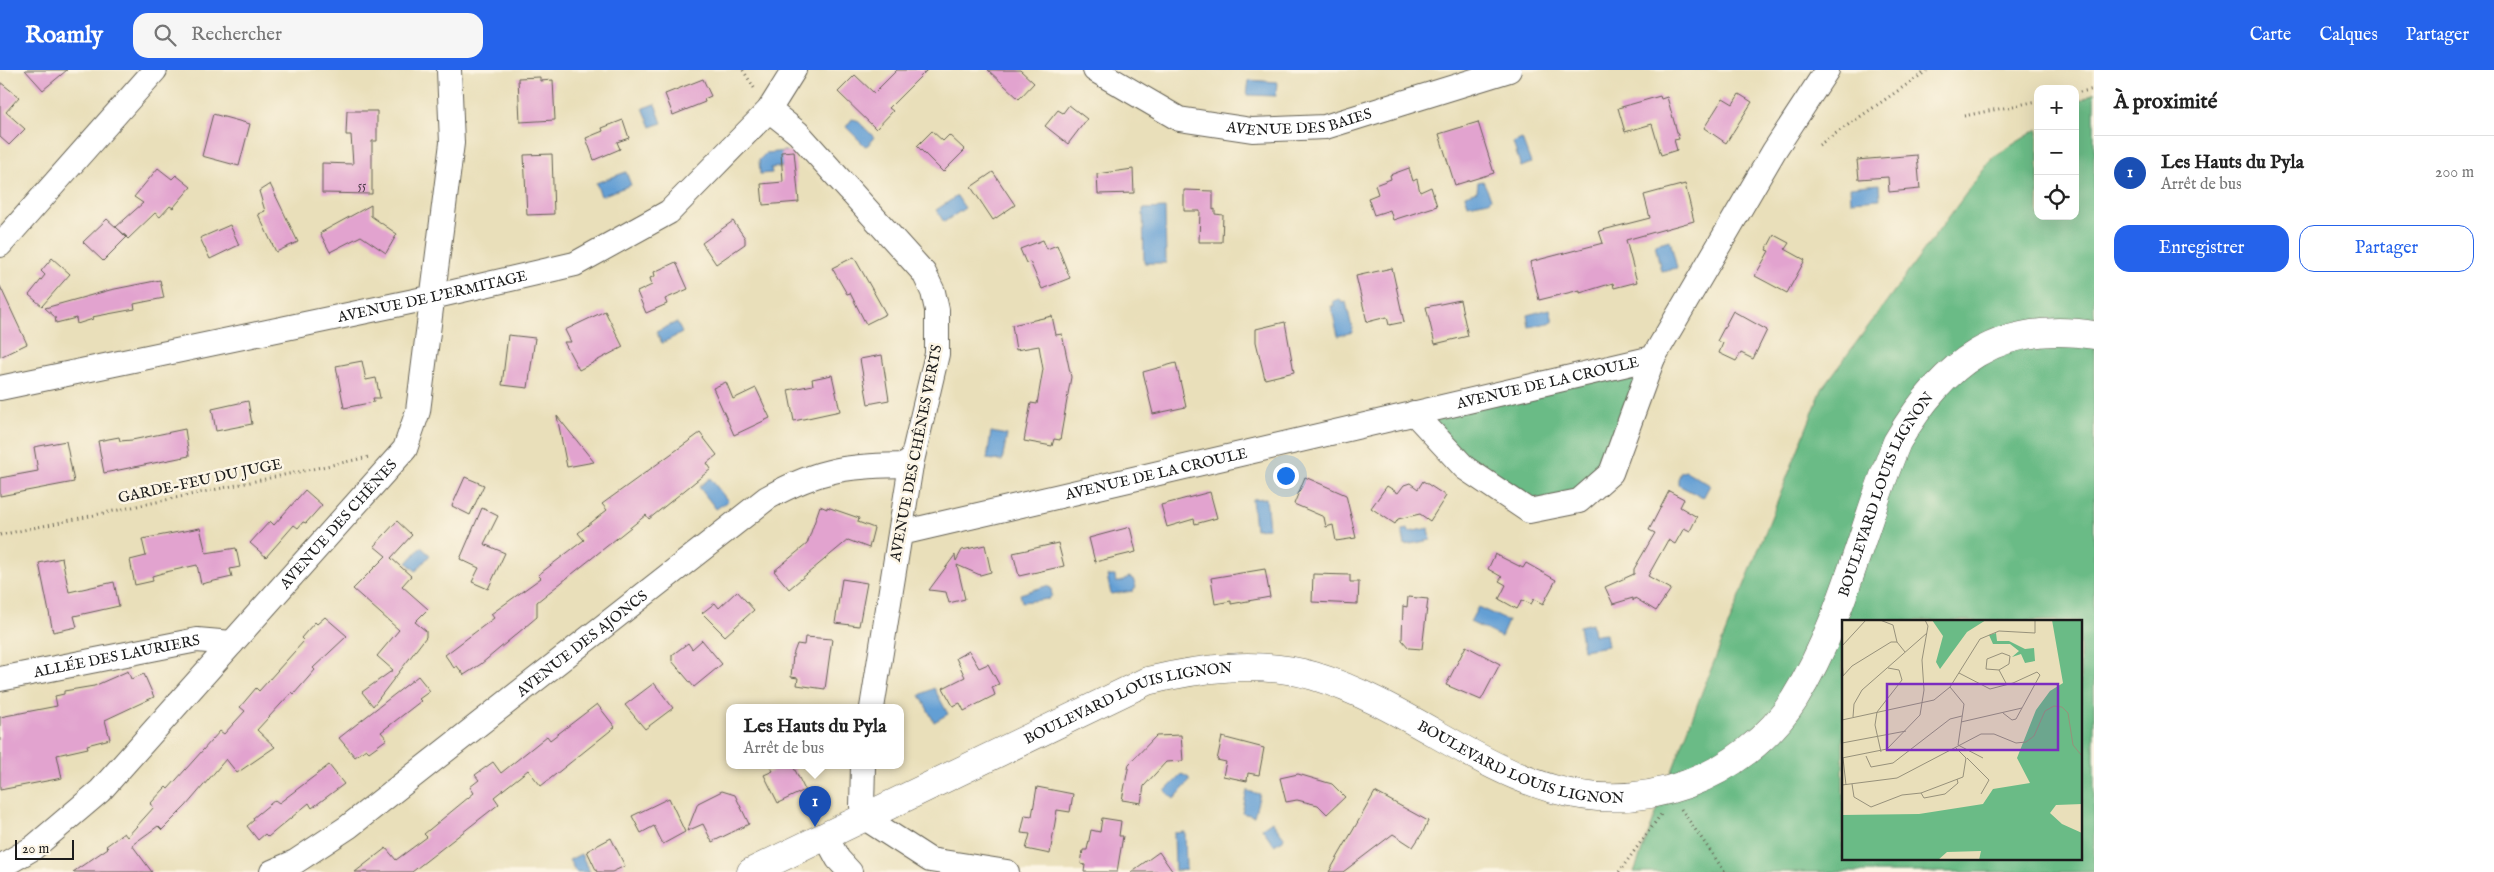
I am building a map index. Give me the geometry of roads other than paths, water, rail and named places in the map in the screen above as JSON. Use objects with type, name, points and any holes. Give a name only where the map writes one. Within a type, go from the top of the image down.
[{"type":"main road","name":"BOULEVARD LOUIS LIGNON","points":[[751,872],[1147,681],[1214,668],[1268,668],[1292,671],[1348,688],[1405,715],[1516,777],[1574,795],[1633,798],[1668,791],[1697,781],[1724,768],[1750,748],[1773,727],[1793,702],[1809,674],[1830,626],[1897,442],[1911,418],[1940,380],[1973,354],[2009,338],[2042,332],[2094,335]]},
{"type":"street","points":[[0,246],[155,70]]},
{"type":"street","name":"AVENUE DES CHÊNES","points":[[0,867],[33,848],[100,791],[405,449],[418,411],[452,142],[449,70]]},
{"type":"street","name":"AVENUE DE L'ERMITAGE","points":[[0,388],[432,297],[576,264],[669,212],[769,110],[794,70]]},
{"type":"street","name":"AVENUE DES BAIES","points":[[1095,70],[1180,119],[1252,130],[1326,127],[1461,77],[1509,70]]},
{"type":"street","name":"AVENUE DE LA CROULE","points":[[1414,413],[1465,468],[1529,511],[1579,501],[1611,474],[1653,358],[1774,151],[1827,70]]},
{"type":"street","name":"AVENUE DES CHÊNES VERTS","points":[[769,110],[798,133],[924,273],[933,292],[937,310],[937,354],[911,465],[873,704]]},
{"type":"street","name":"AVENUE DE LA CROULE","points":[[901,533],[1653,358]]},
{"type":"street","name":"AVENUE DES AJONCS","points":[[272,872],[295,862],[348,827],[767,498],[797,481],[821,472],[857,466],[911,465]]},
{"type":"street","name":"ALLÉE DES LAURIERS","points":[[0,679],[197,640],[232,643]]},
{"type":"street","points":[[863,769],[862,806],[865,818],[930,860],[1007,872]]},
{"type":"street","points":[[825,836],[838,859],[850,872]]},
{"type":"water","points":[[1249,80],[1277,82],[1276,96],[1247,95]]},
{"type":"water","points":[[655,104],[662,123],[651,127],[643,108]]},
{"type":"water","points":[[852,119],[857,120],[874,137],[868,145],[865,146],[846,127]]},
{"type":"water","points":[[1522,139],[1531,163],[1521,167],[1513,143]]},
{"type":"water","points":[[786,151],[788,166],[771,168],[772,173],[760,174],[759,160],[766,153]]},
{"type":"water","points":[[626,172],[631,185],[601,196],[596,183]]},
{"type":"water","points":[[1483,181],[1491,198],[1489,201],[1468,205],[1465,195],[1477,191],[1478,182]]},
{"type":"water","points":[[1879,184],[1880,199],[1851,201],[1850,187]]},
{"type":"water","points":[[957,196],[965,208],[944,222],[936,210]]},
{"type":"water","points":[[1165,208],[1166,263],[1144,263],[1143,209]]},
{"type":"water","points":[[1670,240],[1677,268],[1661,271],[1655,244]]},
{"type":"water","points":[[1340,299],[1342,303],[1346,302],[1353,332],[1338,336],[1331,306],[1334,306],[1333,301]]},
{"type":"water","points":[[1550,309],[1553,322],[1529,327],[1527,315]]},
{"type":"water","points":[[677,322],[682,333],[662,343],[656,332]]},
{"type":"water","points":[[991,432],[1007,435],[1002,461],[987,459]]},
{"type":"water","points":[[1686,471],[1710,485],[1703,498],[1678,485],[1681,472]]},
{"type":"water","points":[[710,478],[728,501],[716,509],[699,487]]},
{"type":"water","points":[[1266,498],[1269,528],[1255,529],[1252,499]]},
{"type":"water","points":[[1429,528],[1431,540],[1405,545],[1402,530],[1408,529],[1409,532]]},
{"type":"water","points":[[421,547],[430,555],[416,571],[407,563]]},
{"type":"water","points":[[1107,576],[1115,576],[1116,582],[1121,582],[1129,577],[1133,579],[1136,587],[1133,591],[1111,594]]},
{"type":"water","points":[[1046,586],[1051,588],[1052,595],[1049,599],[1022,602],[1020,594]]},
{"type":"water","points":[[1478,607],[1508,621],[1501,637],[1470,622]]},
{"type":"water","points":[[1592,623],[1594,635],[1606,634],[1608,646],[1583,650],[1579,626]]},
{"type":"water","points":[[934,688],[948,714],[934,722],[920,695]]},
{"type":"water","points":[[1182,774],[1189,778],[1189,782],[1174,799],[1165,791]]},
{"type":"water","points":[[1247,791],[1260,794],[1254,816],[1242,813]]},
{"type":"water","points":[[1272,821],[1284,837],[1283,840],[1274,845],[1262,828]]},
{"type":"water","points":[[1185,832],[1186,870],[1175,871],[1174,833]]},
{"type":"water","points":[[581,854],[590,872],[576,872],[569,860]]},
{"type":"place","name":"Les Hauts du Pyla","points":[[815,827]]}]
